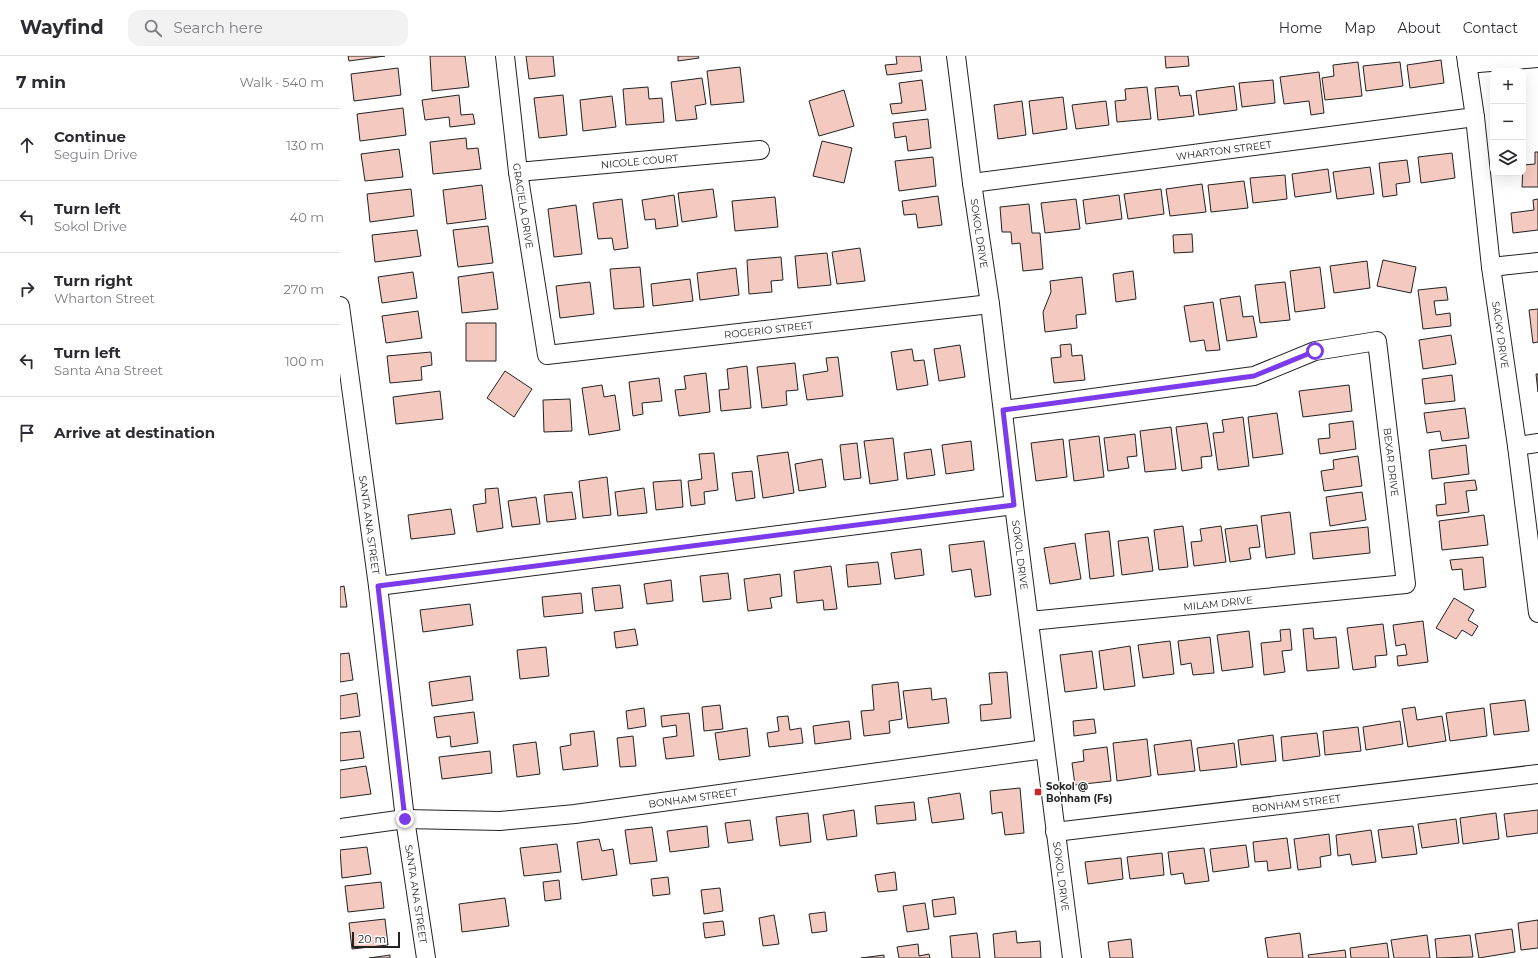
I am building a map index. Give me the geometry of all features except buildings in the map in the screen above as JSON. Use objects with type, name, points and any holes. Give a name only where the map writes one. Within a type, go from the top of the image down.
[{"type":"street","name":"GRACIELA DRIVE","points":[[505,56],[518,172],[547,355]]},
{"type":"street","name":"SOKOL DRIVE","points":[[956,56],[972,183],[990,304],[1072,958]]},
{"type":"street","points":[[1467,60],[1538,58]]},
{"type":"street","name":"SACKY DRIVE","points":[[1467,60],[1475,117],[1491,267],[1517,446],[1538,613]]},
{"type":"street","name":"WHARTON STREET","points":[[972,183],[1475,117]]},
{"type":"street","name":"NICOLE COURT","points":[[518,172],[760,150]]},
{"type":"street","points":[[1491,267],[1538,262]]},
{"type":"street","name":"ROGERIO STREET","points":[[547,355],[990,304]]},
{"type":"street","name":"SANTA ANA STREET","points":[[340,310],[378,586],[405,819],[426,958]]},
{"type":"street","name":"BEXAR DRIVE","points":[[1003,410],[1254,376],[1315,351],[1377,342],[1406,584]]},
{"type":"street","points":[[1517,446],[1538,443]]},
{"type":"street","points":[[378,586],[1014,505]]},
{"type":"street","name":"MILAM DRIVE","points":[[1030,621],[1406,584]]},
{"type":"street","name":"BONHAM STREET","points":[[340,828],[405,819],[500,821],[575,814],[1045,749]]},
{"type":"street","name":"BONHAM STREET","points":[[1056,832],[1538,774]]},
{"type":"place","name":"Sokol @ Bonham (Fs)","points":[[1038,792]]},
{"type":"route","points":[[405,819],[378,586],[1014,505],[1003,410],[1254,376],[1315,351]]}]
